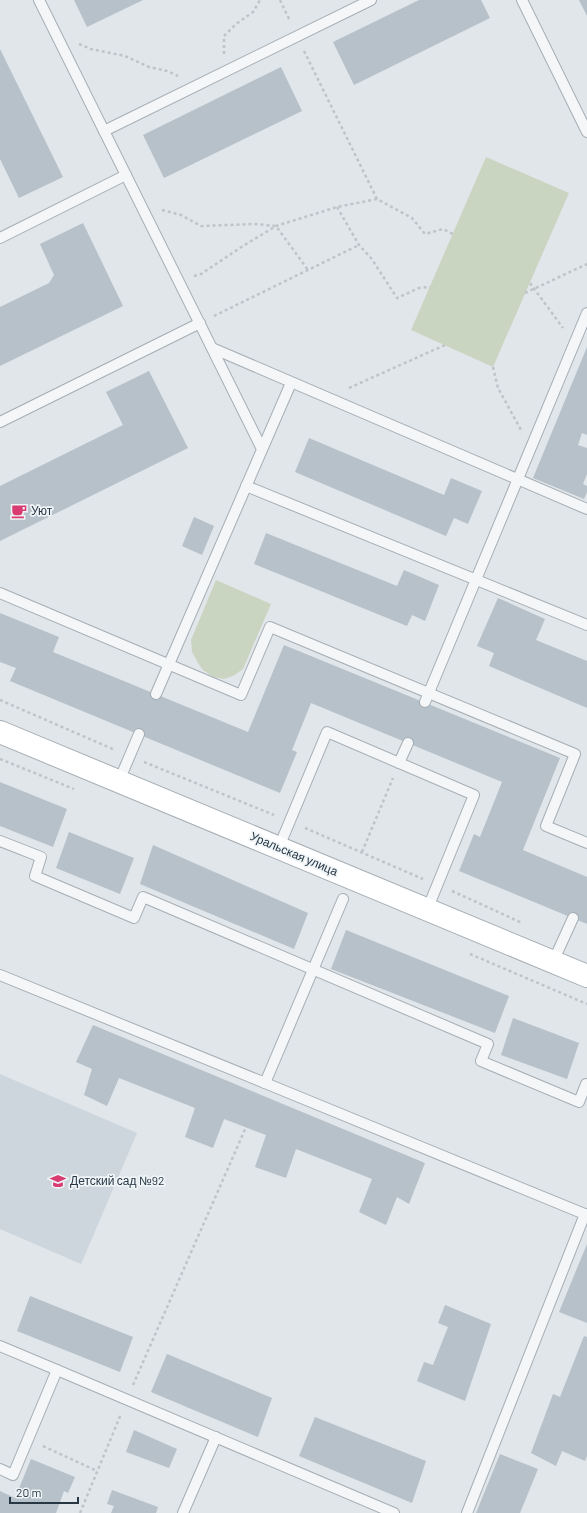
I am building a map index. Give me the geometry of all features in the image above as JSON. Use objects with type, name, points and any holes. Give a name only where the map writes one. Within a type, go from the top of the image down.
[{"type":"street","name":"Уральская улица","points":[[0,732],[587,976]]},
{"type":"lane","points":[[39,0],[262,448]]},
{"type":"lane","points":[[104,131],[371,0]]},
{"type":"lane","points":[[522,0],[587,132]]},
{"type":"lane","points":[[0,238],[126,175]]},
{"type":"lane","points":[[427,698],[587,313]]},
{"type":"lane","points":[[0,422],[200,323]]},
{"type":"lane","points":[[212,348],[587,509]]},
{"type":"lane","points":[[156,694],[291,382]]},
{"type":"lane","points":[[246,486],[587,625]]},
{"type":"lane","points":[[0,593],[240,696],[270,627],[427,698],[575,754],[546,826],[587,843]]},
{"type":"lane","points":[[279,847],[326,732],[399,763],[474,795],[427,910]]},
{"type":"lane","points":[[119,781],[128,756],[139,734]]},
{"type":"lane","points":[[399,763],[408,743]]},
{"type":"lane","points":[[0,841],[41,857],[35,876],[134,918],[143,897],[488,1044],[481,1061],[579,1102],[586,1084],[587,1085]]},
{"type":"lane","points":[[265,1083],[312,969],[343,899]]},
{"type":"lane","points":[[553,962],[573,918]]},
{"type":"lane","points":[[0,975],[586,1215],[467,1513]]},
{"type":"lane","points":[[0,1346],[394,1513]]},
{"type":"lane","points":[[0,1469],[13,1475],[57,1370]]},
{"type":"lane","points":[[183,1513],[216,1437]]},
{"type":"path","points":[[214,77],[225,51],[224,36],[236,24],[253,12],[260,0]]},
{"type":"path","points":[[280,0],[376,199],[412,218],[425,234],[443,229],[453,234]]},
{"type":"path","points":[[56,34],[91,49],[125,56],[149,67],[167,71],[197,85]]},
{"type":"path","points":[[180,283],[201,274],[276,226],[337,206],[376,199]]},
{"type":"path","points":[[140,204],[181,215],[201,226],[254,224],[276,226],[308,270]]},
{"type":"path","points":[[337,206],[359,245],[371,258],[397,298],[419,288],[430,287]]},
{"type":"path","points":[[200,323],[359,245]]},
{"type":"path","points":[[526,293],[587,264]]},
{"type":"path","points":[[530,283],[574,344]]},
{"type":"path","points":[[327,398],[445,345]]},
{"type":"path","points":[[494,367],[498,388],[531,448]]},
{"type":"path","points":[[0,700],[128,756],[362,852],[500,913]]},
{"type":"path","points":[[362,852],[399,763]]},
{"type":"path","points":[[80,1513],[127,1399],[246,1127]]},
{"type":"path","points":[[28,1440],[97,1471]]},
{"type":"shaded area","name":"Детский сад №92","points":[[0,1074],[137,1133],[81,1264],[0,1229]]},
{"type":"green space","points":[[486,157],[569,193],[493,367],[411,330]]},
{"type":"green space","points":[[216,580],[271,604],[243,669],[233,676],[224,679],[213,677],[203,670],[192,652],[191,640]]},
{"type":"building","points":[[74,0],[143,0],[87,27]]},
{"type":"building","points":[[419,0],[481,0],[490,18],[354,85],[333,42]]},
{"type":"building","points":[[579,0],[587,0],[587,16]]},
{"type":"building","points":[[0,49],[63,177],[19,198],[0,159]]},
{"type":"building","points":[[281,67],[302,111],[164,178],[143,135]]},
{"type":"building","points":[[83,223],[123,306],[0,366],[0,307],[49,283],[54,275],[40,244]]},
{"type":"building","points":[[587,347],[587,435],[582,433],[578,445],[587,448],[587,474],[583,484],[587,486],[587,492],[584,499],[533,478]]},
{"type":"building","points":[[149,371],[188,448],[0,541],[0,486],[123,425],[106,392]]},
{"type":"building","points":[[309,438],[444,495],[451,478],[482,491],[468,524],[454,518],[446,536],[295,472]]},
{"type":"building","points":[[194,517],[214,526],[202,555],[182,546]]},
{"type":"building","points":[[266,533],[397,586],[404,570],[439,585],[425,621],[412,615],[407,626],[254,564]]},
{"type":"building","points":[[498,598],[545,619],[536,640],[587,661],[587,708],[489,666],[494,653],[477,646]]},
{"type":"building","points":[[0,613],[59,637],[53,652],[248,732],[284,645],[560,758],[523,850],[587,877],[587,924],[459,871],[474,834],[480,837],[502,782],[311,703],[292,750],[297,752],[280,793],[10,681],[16,668],[0,662]]},
{"type":"building","points":[[0,782],[67,809],[53,847],[0,826]]},
{"type":"building","points":[[69,832],[134,858],[120,894],[56,868]]},
{"type":"building","points":[[153,845],[308,913],[294,949],[140,884]]},
{"type":"building","points":[[346,930],[509,996],[495,1033],[331,969]]},
{"type":"building","points":[[513,1018],[579,1043],[567,1079],[501,1055]]},
{"type":"building","points":[[93,1025],[425,1163],[409,1204],[397,1197],[386,1225],[359,1212],[372,1179],[296,1149],[286,1178],[255,1167],[266,1135],[224,1119],[213,1148],[185,1137],[195,1108],[119,1078],[107,1106],[84,1095],[92,1069],[76,1062]]},
{"type":"building","points":[[587,1244],[587,1323],[559,1312]]},
{"type":"building","points":[[30,1296],[133,1337],[120,1372],[17,1331]]},
{"type":"building","points":[[445,1305],[491,1324],[465,1401],[417,1381],[424,1362],[433,1365],[448,1327],[438,1323]]},
{"type":"building","points":[[584,1336],[587,1337],[587,1456],[585,1461],[562,1451],[556,1466],[531,1453],[553,1394],[560,1397]]},
{"type":"building","points":[[167,1354],[272,1398],[258,1437],[151,1392]]},
{"type":"building","points":[[315,1417],[426,1461],[412,1503],[299,1456]]},
{"type":"building","points":[[134,1430],[177,1449],[169,1468],[126,1452]]},
{"type":"building","points":[[500,1454],[538,1469],[520,1513],[476,1513]]},
{"type":"building","points":[[31,1459],[75,1477],[68,1493],[64,1491],[56,1513],[0,1513],[0,1491],[15,1498]]},
{"type":"building","points":[[112,1490],[158,1507],[156,1513],[111,1513],[114,1506],[107,1504]]},
{"type":"place","name":"Уют","points":[[19,511]]},
{"type":"place","name":"Детский сад №92","points":[[58,1181]]}]
